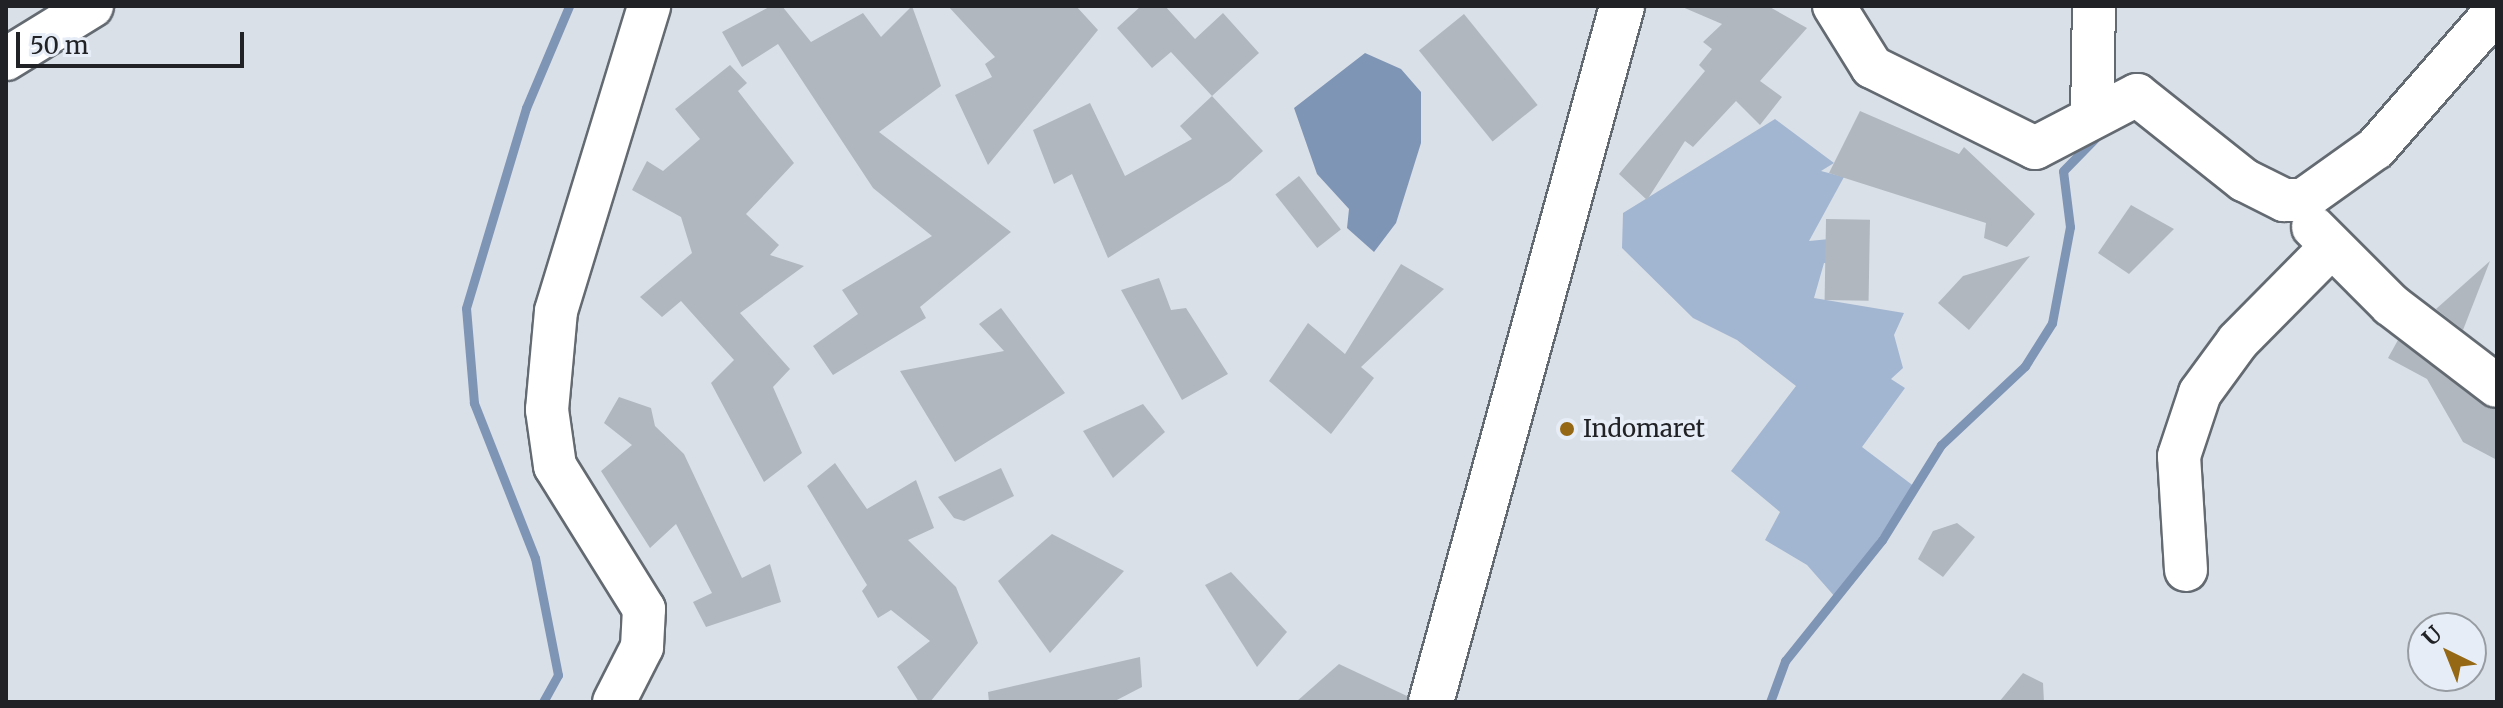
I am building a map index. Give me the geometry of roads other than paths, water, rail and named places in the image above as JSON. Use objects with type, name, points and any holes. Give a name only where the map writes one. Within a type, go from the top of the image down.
[{"type":"main road","points":[[1431,702],[1622,6]]},
{"type":"street","points":[[6,59],[92,6]]},
{"type":"street","points":[[614,702],[642,647],[644,609],[555,466],[547,410],[556,311],[649,6]]},
{"type":"street","points":[[1834,6],[1872,67],[2035,148],[2107,108],[2147,100],[2269,197],[2303,200],[2376,148],[2497,10]]},
{"type":"street","points":[[2094,6],[2107,108]]},
{"type":"street","points":[[2303,200],[2329,249],[2497,386]]},
{"type":"street","points":[[2186,570],[2179,456],[2200,393],[2238,341],[2329,249]]},
{"type":"waterway","points":[[543,702],[558,675],[535,558],[474,403],[466,308],[526,108],[569,6]]},
{"type":"waterway","points":[[1770,702],[1785,661],[1882,540],[1941,445],[2025,366],[2052,323],[2070,227],[2063,171],[2109,124]]},
{"type":"place","name":"Indomaret","points":[[1567,429]]}]
